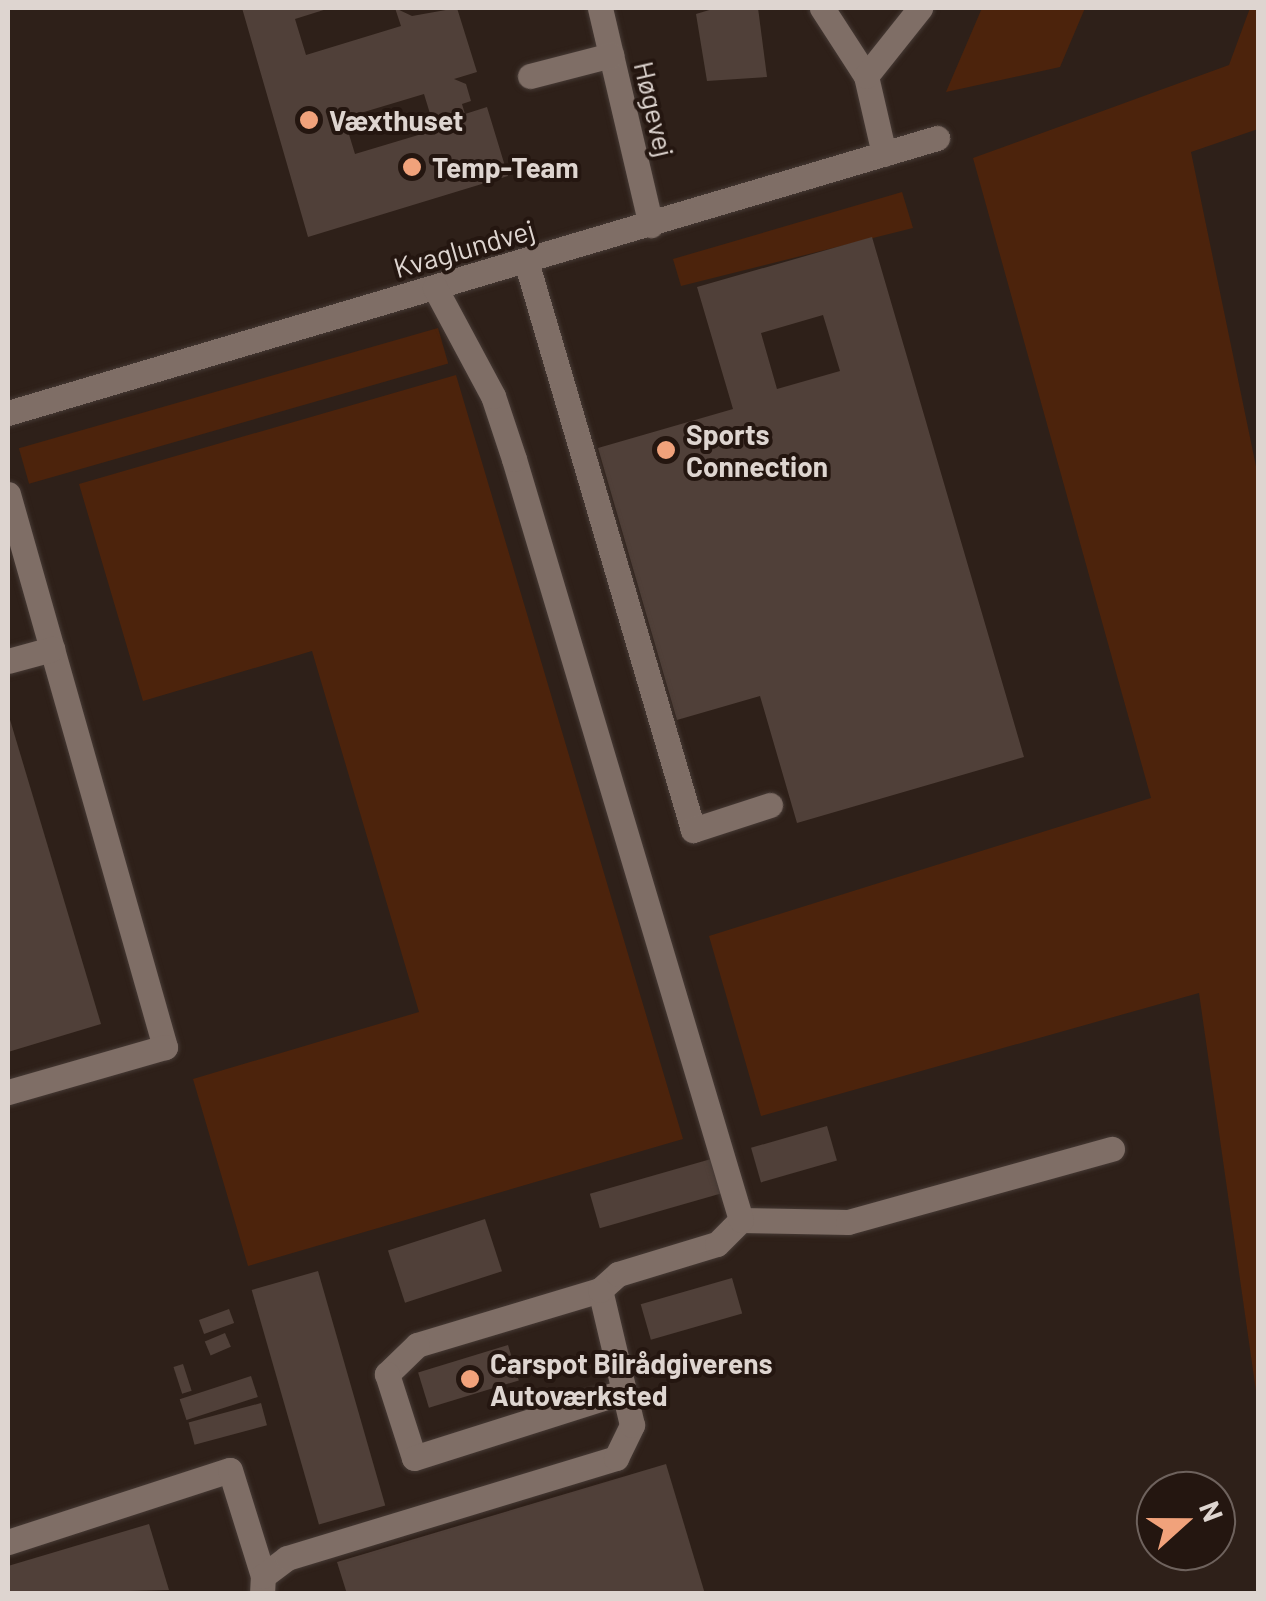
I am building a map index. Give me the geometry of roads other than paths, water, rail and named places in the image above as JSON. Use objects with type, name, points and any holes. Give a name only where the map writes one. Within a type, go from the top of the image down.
[{"type":"street","name":"Høgevej","points":[[600,8],[652,224]]},
{"type":"street","points":[[822,8],[866,76],[884,154]]},
{"type":"street","points":[[866,76],[920,8]]},
{"type":"street","points":[[530,76],[611,55]]},
{"type":"street","name":"Kvaglundvej","points":[[8,413],[937,138]]},
{"type":"street","points":[[526,261],[692,830],[770,805]]},
{"type":"street","points":[[435,288],[493,396],[742,1220]]},
{"type":"street","points":[[8,494],[165,1048],[8,1092]]},
{"type":"street","points":[[8,662],[52,649]]},
{"type":"street","points":[[622,1392],[414,1458],[386,1374],[416,1345],[600,1290],[618,1274],[717,1244],[742,1220],[848,1222],[1112,1148]]},
{"type":"street","points":[[263,1585],[287,1558],[616,1458],[632,1439],[600,1290]]},
{"type":"street","points":[[8,1542],[230,1470],[263,1585]]},
{"type":"place","name":"Væxthuset","points":[[309,120]]},
{"type":"place","name":"Temp-Team","points":[[412,167]]},
{"type":"place","name":"Sports Connection","points":[[666,450]]},
{"type":"place","name":"Carspot Bilrådgiverens Autoværksted","points":[[470,1379]]}]
